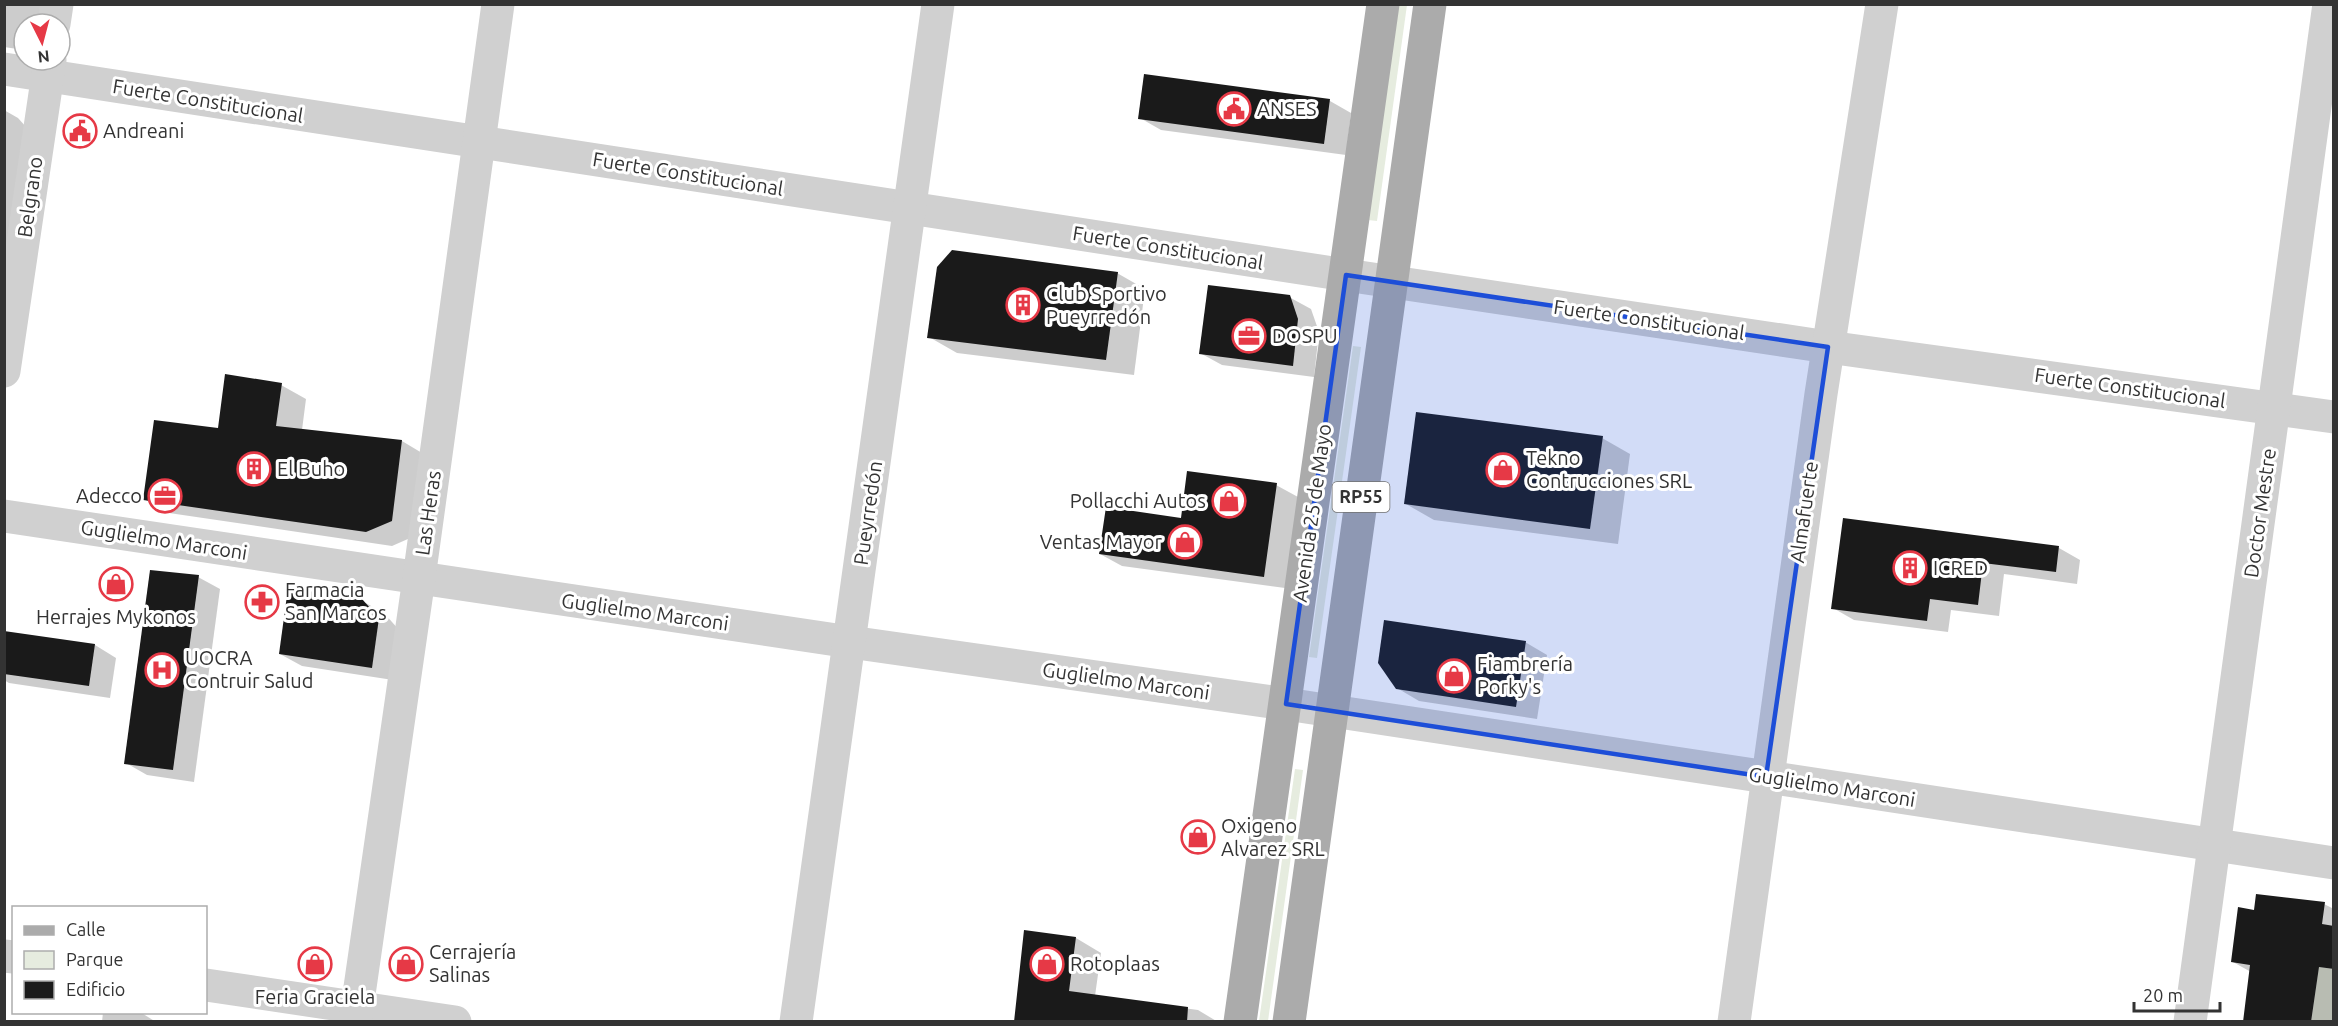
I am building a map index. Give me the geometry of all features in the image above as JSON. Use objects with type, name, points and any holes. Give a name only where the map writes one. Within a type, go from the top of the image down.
[{"type":"main road","name":"Avenida 25 de Mayo","points":[[1240,1022],[1383,4]]},
{"type":"main road","name":"RP55","points":[[1289,1022],[1430,4]]},
{"type":"street","name":"Las Heras","points":[[356,1014],[498,4]]},
{"type":"street","name":"Pueyrredón","points":[[796,1022],[938,4]]},
{"type":"street","name":"Almafuerte","points":[[1734,1022],[1766,777],[1828,347],[1882,4]]},
{"type":"street","name":"Doctor Mestre","points":[[2190,1022],[2329,4]]},
{"type":"street","name":"Belgrano","points":[[4,370],[48,72]]},
{"type":"street","name":"Fuerte Constitucional","points":[[72,72],[479,142],[1390,282],[1828,347],[2334,417]]},
{"type":"street","name":"Guglielmo Marconi","points":[[4,516],[850,642],[1286,704],[2334,863]]},
{"type":"street","points":[[207,985],[356,1014],[456,1022]]},
{"type":"highlighted area","points":[[1346,275],[1828,347],[1766,777],[1286,704]]},
{"type":"green space","points":[[1399,5],[1407,5],[1377,221],[1368,220]]},
{"type":"green space","points":[[1353,346],[1361,347],[1317,658],[1309,657]]},
{"type":"green space","points":[[1295,769],[1303,770],[1268,1021],[1259,1021]]},
{"type":"green space","points":[[2319,967],[2333,969],[2333,1021],[2311,1022]]},
{"type":"building","name":"ANSES","points":[[1144,74],[1330,99],[1324,144],[1138,119]]},
{"type":"building","name":"Club Sportivo Pueyrredón","points":[[952,250],[1118,272],[1106,360],[927,338],[937,267]]},
{"type":"building","name":"DOSPU","points":[[1208,285],[1290,295],[1298,319],[1293,366],[1199,354]]},
{"type":"building","points":[[225,374],[282,383],[276,426],[402,440],[392,521],[366,532],[143,500],[154,420],[218,428]]},
{"type":"building","name":"Tekno Contrucciones SRL","points":[[1416,412],[1603,436],[1590,529],[1404,504]]},
{"type":"building","name":"Ventas Mayor","points":[[1187,471],[1277,483],[1264,577],[1099,554],[1106,507],[1181,518]]},
{"type":"building","name":"ICRED","points":[[1843,518],[2059,546],[2056,572],[1983,563],[1978,605],[1930,599],[1927,621],[1831,609]]},
{"type":"building","name":"UOCRA Contruir Salud","points":[[150,570],[199,575],[173,770],[124,764]]},
{"type":"building","points":[[288,588],[362,599],[379,618],[372,668],[279,654]]},
{"type":"building","name":"Fiambrería Porky's","points":[[1384,620],[1526,641],[1516,707],[1396,689],[1378,663]]},
{"type":"building","points":[[4,631],[95,644],[89,686],[4,674]]},
{"type":"building","points":[[2256,894],[2325,902],[2322,924],[2334,926],[2334,969],[2319,967],[2311,1022],[2243,1022],[2250,965],[2231,962],[2238,907],[2254,910]]},
{"type":"building","name":"Rotoplaas","points":[[1024,930],[1076,937],[1069,991],[1188,1007],[1187,1022],[1014,1022]]},
{"type":"place","name":"ANSES","points":[[1234,109]]},
{"type":"place","name":"Andreani","points":[[80,131]]},
{"type":"place","name":"Club Sportivo Pueyrredón","points":[[1023,305]]},
{"type":"place","name":"DOSPU","points":[[1249,336]]},
{"type":"place","name":"El Buho","points":[[254,469]]},
{"type":"place","name":"Tekno Contrucciones SRL","points":[[1503,470]]},
{"type":"place","name":"Adecco","points":[[165,496]]},
{"type":"place","name":"Pollacchi Autos","points":[[1229,501]]},
{"type":"place","name":"Ventas Mayor","points":[[1185,542]]},
{"type":"place","name":"ICRED","points":[[1910,568]]},
{"type":"place","name":"Herrajes Mykonos","points":[[116,584]]},
{"type":"place","name":"Farmacia San Marcos","points":[[262,602]]},
{"type":"place","name":"UOCRA Contruir Salud","points":[[162,670]]},
{"type":"place","name":"Fiambrería Porky's","points":[[1454,676]]},
{"type":"place","name":"Oxigeno Alvarez SRL","points":[[1198,837]]},
{"type":"place","name":"Feria Graciela","points":[[315,964]]},
{"type":"place","name":"Cerrajería Salinas","points":[[406,964]]},
{"type":"place","name":"Rotoplaas","points":[[1047,964]]}]
